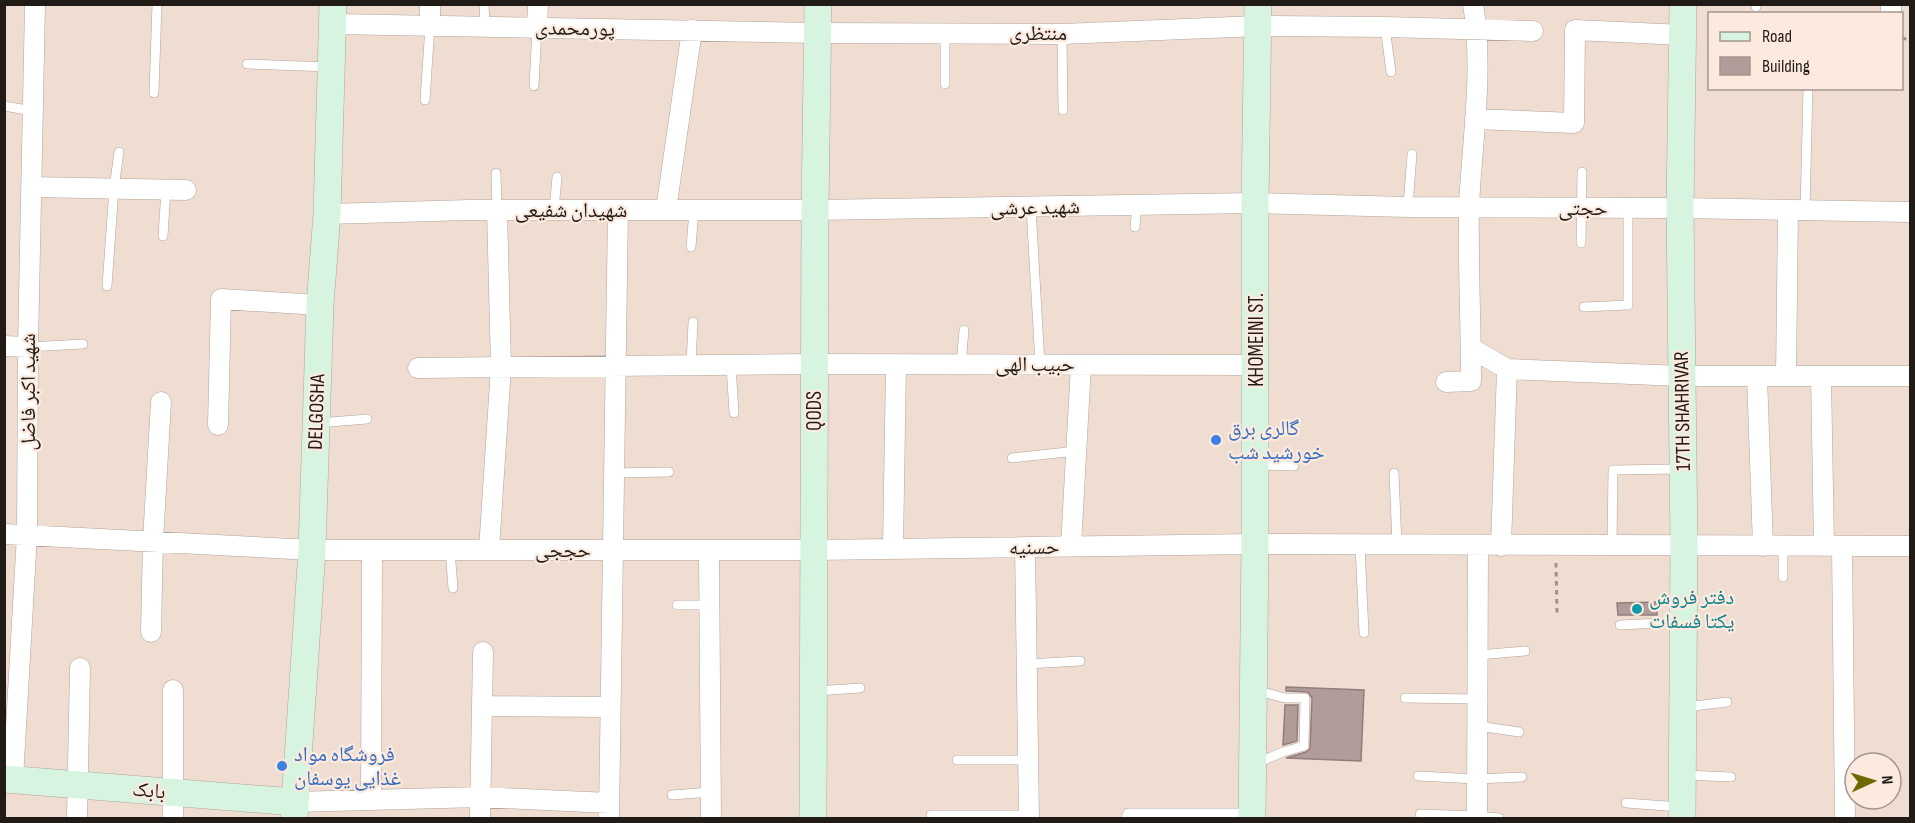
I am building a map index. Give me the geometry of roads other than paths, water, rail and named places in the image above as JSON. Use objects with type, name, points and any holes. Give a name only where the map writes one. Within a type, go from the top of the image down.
[{"type":"street","name":"شهید اکبر فاضل","points":[[9,779],[27,534],[28,347],[35,4]]},
{"type":"street","points":[[430,4],[430,26]]},
{"type":"street","points":[[537,28],[538,4]]},
{"type":"street","name":"QODS","points":[[813,819],[818,4]]},
{"type":"street","points":[[1446,382],[1471,381],[1469,207],[1475,119],[1477,29],[1473,4]]},
{"type":"street","name":"17TH SHAHRIVAR","points":[[1682,813],[1684,546],[1680,208],[1683,4]]},
{"type":"street","name":"پورمحمدی","points":[[333,14],[430,26],[817,33]]},
{"type":"street","name":"DELGOSHA","points":[[294,810],[312,550],[320,305],[327,214],[333,14]]},
{"type":"street","name":"منتظری","points":[[817,33],[1062,34],[1258,15],[1385,27],[1533,31]]},
{"type":"street","name":"KHOMEINI ST.","points":[[1252,816],[1258,15]]},
{"type":"street","points":[[666,210],[692,30]]},
{"type":"street","points":[[1475,119],[1574,123],[1575,30],[1683,35]]},
{"type":"street","points":[[31,187],[176,190]]},
{"type":"street","name":"شهید عرشی","points":[[815,210],[1255,203]]},
{"type":"street","name":"حجتی","points":[[1255,203],[1408,207],[1911,212]]},
{"type":"street","points":[[489,550],[501,367],[497,210]]},
{"type":"street","name":"شهیدان شفیعی","points":[[327,214],[497,210],[815,210]]},
{"type":"street","points":[[294,810],[371,800],[480,797],[609,811],[618,210]]},
{"type":"street","points":[[1786,376],[1797,210]]},
{"type":"street","points":[[219,425],[221,299],[320,305]]},
{"type":"street","points":[[4,346],[28,347]]},
{"type":"street","points":[[1471,348],[1507,369],[1682,376],[1911,376]]},
{"type":"street","name":"حبیب الهی","points":[[418,368],[814,364],[1256,365]]},
{"type":"street","points":[[893,548],[896,365]]},
{"type":"street","points":[[1071,546],[1081,365]]},
{"type":"street","points":[[1501,546],[1507,369]]},
{"type":"street","points":[[1758,376],[1763,546]]},
{"type":"street","points":[[1821,376],[1833,546],[1845,819]]},
{"type":"street","points":[[151,632],[153,541],[161,402]]},
{"type":"street","name":"حججی","points":[[4,534],[312,550],[813,550]]},
{"type":"street","name":"حسنیه","points":[[813,550],[1255,544],[1911,546]]},
{"type":"street","points":[[1477,817],[1478,546]]},
{"type":"street","points":[[1025,547],[1029,817]]},
{"type":"street","points":[[371,800],[372,550]]},
{"type":"street","points":[[710,550],[711,819]]},
{"type":"street","points":[[480,819],[483,651]]},
{"type":"street","points":[[77,819],[80,668]]},
{"type":"street","points":[[173,690],[173,819]]},
{"type":"street","points":[[482,706],[610,707]]},
{"type":"street","name":"بابک","points":[[9,779],[174,792],[294,810]]},
{"type":"lane","points":[[154,93],[157,4]]},
{"type":"lane","points":[[484,4],[485,27]]},
{"type":"lane","points":[[425,100],[430,26]]},
{"type":"lane","points":[[1385,27],[1391,72]]},
{"type":"lane","points":[[534,86],[537,28]]},
{"type":"lane","points":[[945,33],[945,84]]},
{"type":"lane","points":[[1062,34],[1063,110]]},
{"type":"lane","points":[[247,64],[330,67]]},
{"type":"lane","points":[[1797,210],[1808,90]]},
{"type":"lane","points":[[4,106],[33,111]]},
{"type":"lane","points":[[107,286],[119,152]]},
{"type":"lane","points":[[1408,207],[1412,154]]},
{"type":"lane","points":[[1581,172],[1581,243]]},
{"type":"lane","points":[[496,173],[497,210]]},
{"type":"lane","points":[[554,210],[557,177]]},
{"type":"lane","points":[[163,236],[176,190]]},
{"type":"lane","points":[[1135,227],[1137,205]]},
{"type":"lane","points":[[1031,207],[1040,365]]},
{"type":"lane","points":[[1584,307],[1628,305],[1628,208]]},
{"type":"lane","points":[[691,247],[694,210]]},
{"type":"lane","points":[[690,365],[693,322]]},
{"type":"lane","points":[[961,364],[963,330]]},
{"type":"lane","points":[[28,347],[83,344]]},
{"type":"lane","points":[[731,365],[734,413]]},
{"type":"lane","points":[[316,423],[367,419]]},
{"type":"lane","points":[[1012,458],[1077,451]]},
{"type":"lane","points":[[1255,465],[1294,466]]},
{"type":"lane","points":[[1612,546],[1613,470],[1683,469]]},
{"type":"lane","points":[[614,472],[669,472]]},
{"type":"lane","points":[[1394,473],[1397,545]]},
{"type":"lane","points":[[1360,545],[1364,633]]},
{"type":"lane","points":[[1783,546],[1783,577]]},
{"type":"lane","points":[[450,550],[453,588]]},
{"type":"lane","points":[[677,605],[710,605]]},
{"type":"lane","points":[[1620,625],[1683,622]]},
{"type":"lane","points":[[1478,655],[1525,651]]},
{"type":"lane","points":[[1027,664],[1080,661]]},
{"type":"lane","points":[[813,691],[860,688]]},
{"type":"lane","points":[[1252,765],[1304,746],[1305,698],[1285,698],[1253,689]]},
{"type":"lane","points":[[1405,698],[1478,699]]},
{"type":"lane","points":[[1683,707],[1727,702]]},
{"type":"lane","points":[[1478,726],[1519,732]]},
{"type":"lane","points":[[957,760],[1028,760]]},
{"type":"lane","points":[[1682,775],[1731,777]]},
{"type":"lane","points":[[1418,776],[1478,779],[1522,777]]},
{"type":"lane","points":[[672,795],[711,792]]},
{"type":"lane","points":[[1626,803],[1682,813]]},
{"type":"lane","points":[[1126,819],[1128,813],[1252,816]]},
{"type":"lane","points":[[1420,814],[1499,819]]},
{"type":"lane","points":[[931,815],[1029,817]]},
{"type":"place","name":"گالری برق خورشید شب","points":[[1216,440]]},
{"type":"place","name":"دفتر فروش یکتا فسفات","points":[[1637,609]]},
{"type":"place","name":"فروشگاه مواد غذایی یوسفان","points":[[282,766]]}]
